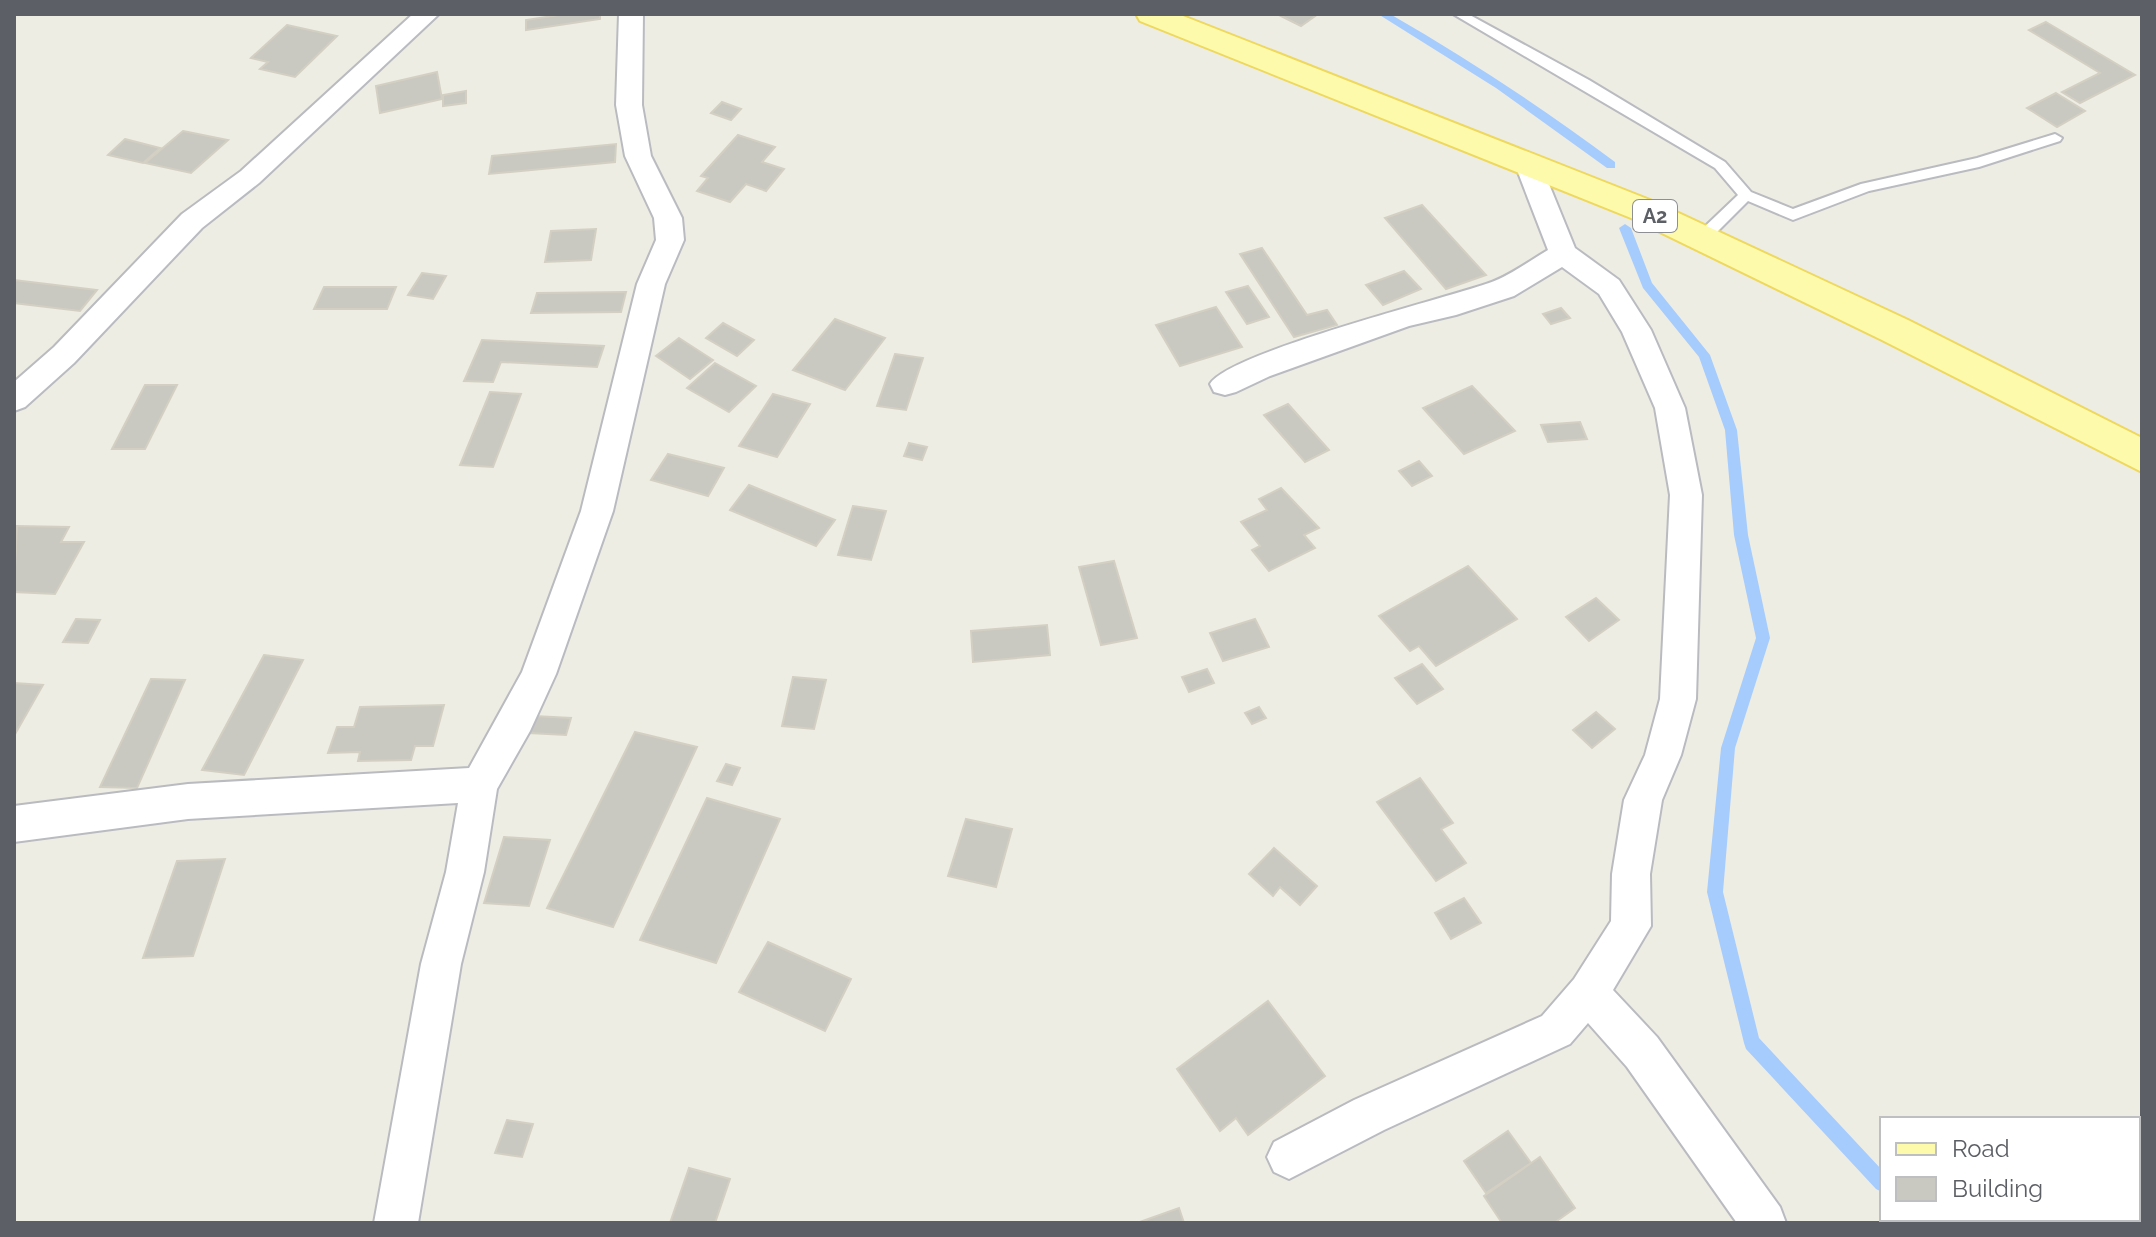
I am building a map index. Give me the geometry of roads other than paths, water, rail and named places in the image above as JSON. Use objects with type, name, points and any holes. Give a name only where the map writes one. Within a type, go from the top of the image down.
[{"type":"main road","name":"A2","points":[[1151,14],[1527,162],[1702,238],[1895,330],[2142,456]]},
{"type":"street","points":[[14,399],[64,355],[192,221],[250,177],[427,14]]},
{"type":"street","points":[[396,1223],[441,964],[465,872],[479,785],[517,720],[539,674],[597,511],[651,284],[670,240],[668,218],[638,156],[629,105],[631,14]]},
{"type":"street","points":[[1289,1157],[1369,1115],[1556,1030],[1588,993],[1631,926],[1631,874],[1643,800],[1663,755],[1678,699],[1686,495],[1670,408],[1636,330],[1609,287],[1563,254],[1527,162]]},
{"type":"street","points":[[1225,384],[1259,368],[1404,317],[1456,305],[1504,289],[1563,254]]},
{"type":"street","points":[[14,824],[64,815],[274,794],[479,785]]},
{"type":"street","points":[[1588,993],[1642,1052],[1764,1223]]},
{"type":"lane","points":[[1459,14],[1584,83],[1720,165],[1746,195],[1793,215],[1866,187],[1979,162],[2055,138]]},
{"type":"lane","points":[[1702,238],[1746,195]]},
{"type":"waterway","points":[[1383,14],[1500,85],[1611,165]]},
{"type":"waterway","points":[[1625,228],[1647,285],[1704,355],[1731,430],[1741,535],[1763,638],[1728,748],[1715,892],[1752,1043],[1880,1181]]}]
